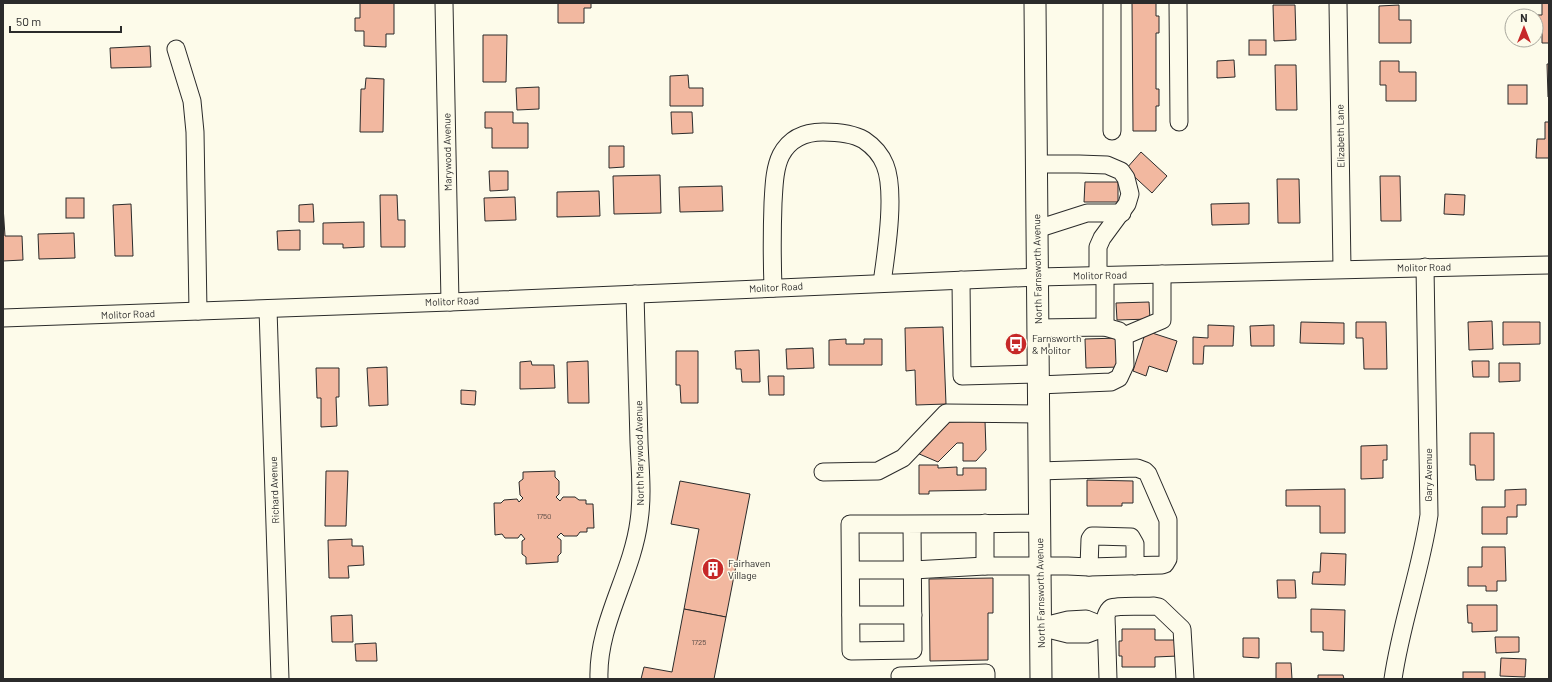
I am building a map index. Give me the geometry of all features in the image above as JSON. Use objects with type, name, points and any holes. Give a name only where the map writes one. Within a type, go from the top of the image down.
[{"type":"main road","name":"North Farnsworth Avenue","points":[[1035,3],[1041,679]]},
{"type":"street","name":"Marywood Avenue","points":[[444,3],[450,302]]},
{"type":"street","points":[[1112,3],[1112,131]]},
{"type":"street","points":[[1178,3],[1179,122]]},
{"type":"street","name":"Elizabeth Lane","points":[[1338,3],[1342,269]]},
{"type":"street","points":[[176,48],[193,109],[198,311]]},
{"type":"street","points":[[773,288],[772,239],[776,169],[781,156],[788,145],[798,136],[814,132],[846,133],[864,139],[875,148],[885,165],[890,186],[888,244],[882,282]]},
{"type":"street","points":[[1036,164],[1107,165],[1121,171],[1126,178],[1130,194],[1127,204],[1102,238],[1098,247],[1105,327]]},
{"type":"street","points":[[1037,230],[1087,213],[1122,212]]},
{"type":"street","name":"Molitor Road","points":[[3,318],[450,302],[882,282],[1101,275],[1549,265]]},
{"type":"street","name":"Gary Avenue","points":[[1393,679],[1404,622],[1425,543],[1428,514],[1425,267]]},
{"type":"street","points":[[1124,336],[1162,320],[1162,274]]},
{"type":"street","points":[[961,280],[962,376],[1111,382],[1119,378],[1125,365],[1124,336],[1119,331],[1105,327],[1038,328]]},
{"type":"street","name":"North Marywood Avenue","points":[[598,679],[602,649],[608,624],[634,549],[639,521],[641,488],[636,294]]},
{"type":"street","name":"Richard Avenue","points":[[268,308],[280,676]]},
{"type":"street","points":[[822,472],[878,471],[903,458],[946,413],[1038,414]]},
{"type":"street","points":[[851,570],[913,570],[985,566],[1135,566],[1162,565],[1168,560],[1168,520],[1148,474],[1145,471],[1137,468],[1038,471]]},
{"type":"street","points":[[985,523],[985,566]]},
{"type":"street","points":[[912,524],[913,650],[851,651],[850,524],[1039,523]]},
{"type":"street","points":[[1089,567],[1090,539],[1092,536],[1131,537],[1135,544],[1135,566]]},
{"type":"street","points":[[1108,679],[1106,627],[1106,616],[1108,611],[1112,608],[1159,607],[1182,630],[1185,679]]},
{"type":"street","points":[[851,616],[913,615]]},
{"type":"street","points":[[1040,626],[1068,634],[1087,634],[1106,627]]},
{"type":"street","points":[[901,679],[900,676],[986,673],[986,679]]},
{"type":"building","points":[[360,3],[394,3],[394,34],[386,34],[386,47],[364,46],[364,31],[355,31],[355,18],[360,18]]},
{"type":"building","points":[[558,3],[591,3],[591,8],[584,8],[584,23],[558,23]]},
{"type":"building","points":[[1132,3],[1156,3],[1156,16],[1159,16],[1159,33],[1156,33],[1156,89],[1159,89],[1159,106],[1156,106],[1156,131],[1133,131]]},
{"type":"building","points":[[1542,3],[1549,3],[1549,43],[1544,43],[1544,8],[1542,8]]},
{"type":"building","points":[[1273,5],[1295,5],[1296,40],[1274,41]]},
{"type":"building","points":[[1399,5],[1399,20],[1411,20],[1411,43],[1379,43],[1379,6]]},
{"type":"building","points":[[483,35],[507,35],[506,82],[483,82]]},
{"type":"building","points":[[1249,40],[1266,40],[1266,55],[1249,55]]},
{"type":"building","points":[[150,46],[151,67],[111,68],[110,48]]},
{"type":"building","points":[[1234,60],[1235,77],[1217,78],[1217,61]]},
{"type":"building","points":[[1380,61],[1399,61],[1399,72],[1416,72],[1416,101],[1386,101],[1386,85],[1380,85]]},
{"type":"building","points":[[1547,64],[1549,64],[1549,97],[1548,97]]},
{"type":"building","points":[[1275,65],[1296,65],[1297,110],[1276,110]]},
{"type":"building","points":[[688,75],[689,88],[703,88],[703,106],[670,106],[670,76]]},
{"type":"building","points":[[366,78],[384,79],[383,132],[360,132],[361,89],[365,89]]},
{"type":"building","points":[[1508,85],[1527,85],[1527,104],[1508,104]]},
{"type":"building","points":[[539,87],[539,109],[517,110],[516,88]]},
{"type":"building","points":[[485,112],[513,112],[513,123],[528,123],[528,148],[492,148],[492,128],[485,128]]},
{"type":"building","points":[[671,112],[692,112],[693,133],[672,134]]},
{"type":"building","points":[[1545,122],[1549,122],[1549,158],[1536,158],[1537,139],[1545,139]]},
{"type":"building","points":[[609,146],[624,146],[624,167],[609,168]]},
{"type":"building","points":[[1141,152],[1167,176],[1152,193],[1126,169]]},
{"type":"building","points":[[489,171],[508,171],[508,190],[490,191]]},
{"type":"building","points":[[660,175],[661,213],[614,214],[613,176]]},
{"type":"building","points":[[1380,176],[1400,176],[1401,221],[1381,221]]},
{"type":"building","points":[[1277,179],[1299,179],[1300,223],[1278,223]]},
{"type":"building","points":[[1085,182],[1118,182],[1118,202],[1084,202]]},
{"type":"building","points":[[722,186],[723,211],[680,212],[679,187]]},
{"type":"building","points":[[599,191],[600,216],[557,217],[557,192]]},
{"type":"building","points":[[1445,194],[1465,195],[1464,215],[1444,214]]},
{"type":"building","points":[[380,195],[397,195],[398,220],[405,220],[405,247],[381,247]]},
{"type":"building","points":[[515,197],[516,220],[485,221],[484,198]]},
{"type":"building","points":[[66,198],[84,198],[84,218],[66,218]]},
{"type":"building","points":[[1249,203],[1249,224],[1212,225],[1211,204]]},
{"type":"building","points":[[131,204],[133,256],[115,256],[113,205]]},
{"type":"building","points":[[313,204],[314,222],[299,222],[299,205]]},
{"type":"building","points":[[3,206],[5,236],[22,236],[23,260],[3,261]]},
{"type":"building","points":[[364,222],[364,247],[343,248],[343,244],[323,244],[323,223]]},
{"type":"building","points":[[300,230],[300,250],[278,250],[277,231]]},
{"type":"building","points":[[74,233],[75,258],[39,259],[38,234]]},
{"type":"building","points":[[1149,302],[1150,319],[1117,320],[1116,303]]},
{"type":"building","points":[[1492,321],[1493,349],[1469,350],[1468,322]]},
{"type":"building","points":[[1301,322],[1344,323],[1344,344],[1300,343]]},
{"type":"building","points":[[1356,322],[1386,322],[1387,369],[1364,369],[1363,338],[1356,338]]},
{"type":"building","points":[[1503,322],[1540,322],[1540,344],[1503,345]]},
{"type":"building","points":[[1208,325],[1234,326],[1233,346],[1204,346],[1203,364],[1193,364],[1193,337],[1208,338]]},
{"type":"building","points":[[1274,325],[1274,346],[1251,346],[1250,326]]},
{"type":"building","points":[[943,327],[946,404],[916,405],[915,370],[906,371],[905,328]]},
{"type":"building","points":[[1146,331],[1177,341],[1167,372],[1149,366],[1146,376],[1133,371]]},
{"type":"building","points":[[1119,338],[1119,367],[1086,368],[1085,339]]},
{"type":"building","points":[[846,339],[846,344],[864,344],[864,339],[882,339],[882,365],[829,365],[829,340]]},
{"type":"building","points":[[813,348],[814,368],[787,369],[786,349]]},
{"type":"building","points":[[759,350],[760,382],[742,382],[741,369],[736,369],[735,351]]},
{"type":"building","points":[[676,351],[698,351],[698,403],[681,403],[680,385],[676,385]]},
{"type":"building","points":[[531,361],[532,365],[554,365],[555,388],[520,389],[520,362]]},
{"type":"building","points":[[588,361],[589,403],[568,403],[567,362]]},
{"type":"building","points":[[1472,361],[1489,361],[1489,377],[1473,377]]},
{"type":"building","points":[[1499,363],[1520,363],[1520,381],[1499,382]]},
{"type":"building","points":[[387,367],[388,405],[369,406],[367,368]]},
{"type":"building","points":[[316,368],[339,368],[339,397],[336,397],[337,426],[321,427],[321,398],[317,398]]},
{"type":"building","points":[[768,376],[784,376],[784,395],[769,395]]},
{"type":"building","points":[[461,390],[476,391],[475,405],[461,404]]},
{"type":"building","points":[[985,421],[986,450],[976,461],[963,461],[963,443],[957,443],[938,462],[917,453],[948,422]]},
{"type":"building","points":[[1470,433],[1494,433],[1494,480],[1476,480],[1475,465],[1470,465]]},
{"type":"building","points":[[1387,445],[1387,460],[1383,460],[1383,478],[1361,479],[1361,446]]},
{"type":"building","points":[[919,465],[938,465],[938,468],[957,467],[957,475],[963,475],[963,468],[986,468],[986,490],[929,491],[929,494],[919,494]]},
{"type":"building","points":[[326,471],[348,471],[346,526],[325,526]]},
{"type":"building","points":[[555,471],[555,477],[559,481],[559,494],[556,497],[560,501],[563,497],[575,497],[579,500],[586,500],[586,504],[593,504],[594,528],[587,528],[587,532],[580,532],[577,536],[564,536],[561,533],[557,537],[561,540],[561,553],[558,556],[558,562],[526,564],[526,557],[522,554],[522,541],[525,539],[521,534],[518,538],[505,538],[502,534],[495,535],[494,503],[501,503],[504,500],[517,499],[519,502],[523,498],[520,495],[519,482],[523,479],[523,472]]},
{"type":"building","points":[[1087,480],[1133,481],[1133,503],[1122,503],[1122,506],[1087,506]]},
{"type":"building","name":"Fairhaven Village","points":[[680,481],[750,494],[726,617],[684,609],[699,529],[671,524]]},
{"type":"building","points":[[1345,489],[1345,533],[1320,533],[1320,506],[1286,506],[1286,490]]},
{"type":"building","points":[[1526,489],[1526,505],[1517,505],[1517,517],[1507,517],[1507,534],[1482,534],[1482,507],[1505,507],[1505,490]]},
{"type":"building","points":[[352,539],[352,546],[363,546],[364,565],[348,566],[349,578],[329,578],[328,540]]},
{"type":"building","points":[[1482,547],[1505,547],[1506,581],[1497,581],[1497,591],[1486,591],[1486,586],[1468,586],[1468,567],[1482,567]]},
{"type":"building","points":[[1321,553],[1346,554],[1345,585],[1312,584],[1313,572],[1320,572]]},
{"type":"building","points":[[993,578],[993,613],[988,613],[988,660],[930,661],[929,579]]},
{"type":"building","points":[[1277,580],[1295,580],[1296,598],[1278,598]]},
{"type":"building","points":[[1467,605],[1497,605],[1497,631],[1472,632],[1472,623],[1468,623]]},
{"type":"building","points":[[684,609],[726,617],[714,679],[641,679],[644,667],[672,672]]},
{"type":"building","points":[[1311,609],[1345,610],[1344,651],[1323,650],[1323,632],[1311,632]]},
{"type":"building","points":[[352,615],[353,642],[332,642],[331,616]]},
{"type":"building","points":[[1122,629],[1155,629],[1155,640],[1178,640],[1178,656],[1155,657],[1155,667],[1122,667],[1122,656],[1119,656],[1119,641],[1122,641]]},
{"type":"building","points":[[1495,637],[1519,637],[1519,652],[1496,653]]},
{"type":"building","points":[[1243,638],[1259,638],[1259,658],[1243,657]]},
{"type":"building","points":[[376,643],[377,661],[356,661],[355,644]]},
{"type":"building","points":[[1501,658],[1526,659],[1525,677],[1500,676]]},
{"type":"building","points":[[1276,663],[1291,663],[1292,679],[1276,679]]},
{"type":"building","points":[[1463,672],[1485,672],[1485,679],[1463,679]]},
{"type":"building","points":[[1318,675],[1343,675],[1344,679],[1318,679]]},
{"type":"place","name":"Farnsworth & Molitor","points":[[1016,344]]},
{"type":"place","name":"Fairhaven Village","points":[[713,569]]}]
